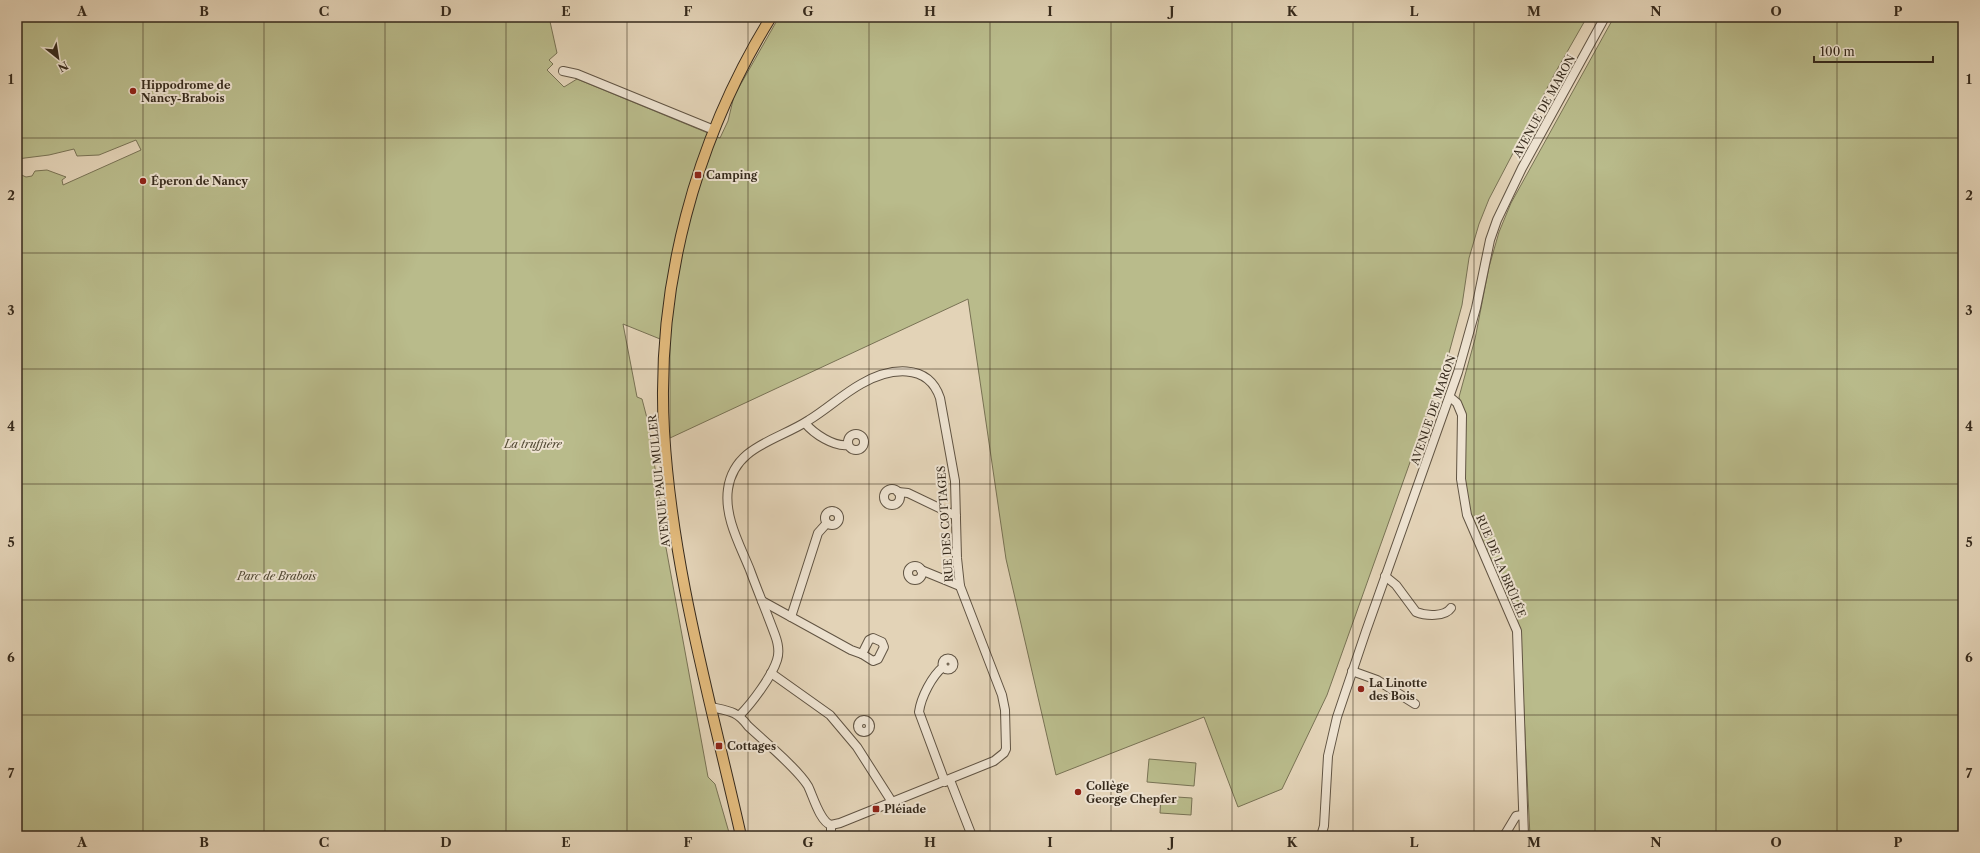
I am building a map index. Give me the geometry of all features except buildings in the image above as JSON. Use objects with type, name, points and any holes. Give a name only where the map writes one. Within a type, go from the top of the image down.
[{"type":"main road","name":"AVENUE PAUL MULLER","points":[[741,836],[710,707],[678,551],[668,479],[663,396],[666,323],[675,264],[690,200],[714,130],[735,82],[771,17]]},
{"type":"street","name":"AVENUE DE MARON","points":[[1321,836],[1324,826],[1328,756],[1352,671],[1450,397],[1466,347],[1487,252],[1497,220],[1522,168],[1605,17]]},
{"type":"street","points":[[563,71],[577,74],[714,130]]},
{"type":"street","name":"RUE DES COTTAGES","points":[[740,715],[777,661],[778,644],[730,514],[728,499],[730,482],[738,464],[749,452],[764,442],[805,423],[860,384],[878,376],[902,371],[917,372],[934,386],[940,398],[954,471],[960,586],[1002,695],[1005,710],[1007,744],[1004,753],[994,761],[947,781],[831,825]]},
{"type":"street","name":"RUE DE LA BRÛLÉE","points":[[1450,397],[1457,403],[1462,415],[1461,479],[1467,515],[1517,631],[1522,815],[1524,836]]},
{"type":"street","points":[[805,423],[812,432],[842,446],[848,445]]},
{"type":"street","points":[[898,492],[908,493],[956,516]]},
{"type":"street","points":[[791,617],[818,533],[827,523]]},
{"type":"street","points":[[921,570],[960,586]]},
{"type":"street","points":[[1386,576],[1396,585],[1416,612],[1443,614],[1451,608]]},
{"type":"street","points":[[762,601],[851,650],[862,654]]},
{"type":"street","points":[[943,667],[936,672],[920,705],[919,712],[947,781],[972,836]]},
{"type":"street","points":[[1352,671],[1377,680],[1415,704]]},
{"type":"street","points":[[770,673],[824,709],[853,741],[892,802]]},
{"type":"street","points":[[710,707],[740,715],[748,726],[802,778],[826,823],[831,825],[831,836]]},
{"type":"street","points":[[853,741],[861,731]]},
{"type":"street","points":[[1504,836],[1516,816],[1522,815]]},
{"type":"street","name":"AVENUE DE MARON","points":[[1324,826],[1326,836]]},
{"type":"green space","points":[[17,17],[549,17],[557,53],[549,60],[553,64],[547,70],[564,87],[577,79],[720,138],[728,121],[734,96],[779,17],[1587,17],[1555,73],[1489,199],[1479,224],[1469,258],[1462,305],[1449,353],[1327,695],[1282,789],[1238,807],[1204,717],[1056,775],[1006,559],[968,299],[670,438],[670,343],[623,324],[637,397],[642,399],[648,422],[660,501],[658,504],[708,777],[715,784],[730,836],[17,836],[17,173],[26,177],[32,176],[35,171],[47,170],[66,177],[62,180],[63,185],[141,150],[136,140],[99,155],[77,156],[74,149],[49,155],[17,159]]},
{"type":"green space","points":[[1614,17],[1963,17],[1963,836],[1530,836],[1520,632],[1470,515],[1464,488],[1463,411],[1459,397],[1475,339],[1489,267],[1499,232],[1511,203]]},
{"type":"green space","points":[[1149,759],[1196,763],[1194,786],[1147,782]]},
{"type":"green space","points":[[1161,796],[1192,798],[1191,815],[1160,813]]},
{"type":"place","name":"Hippodrome de Nancy-Brabois","points":[[133,91]]},
{"type":"place","name":"Camping","points":[[698,175]]},
{"type":"place","name":"Éperon de Nancy","points":[[143,181]]},
{"type":"place","name":"La Linotte des Bois","points":[[1361,689]]},
{"type":"place","name":"Cottages","points":[[719,746]]},
{"type":"place","name":"Collège George Chepfer","points":[[1078,792]]},
{"type":"place","name":"Pléiade","points":[[876,809]]},
{"type":"park label","name":"La truffière","points":[[533,444]]},
{"type":"park label","name":"Parc de Brabois","points":[[277,576]]}]
